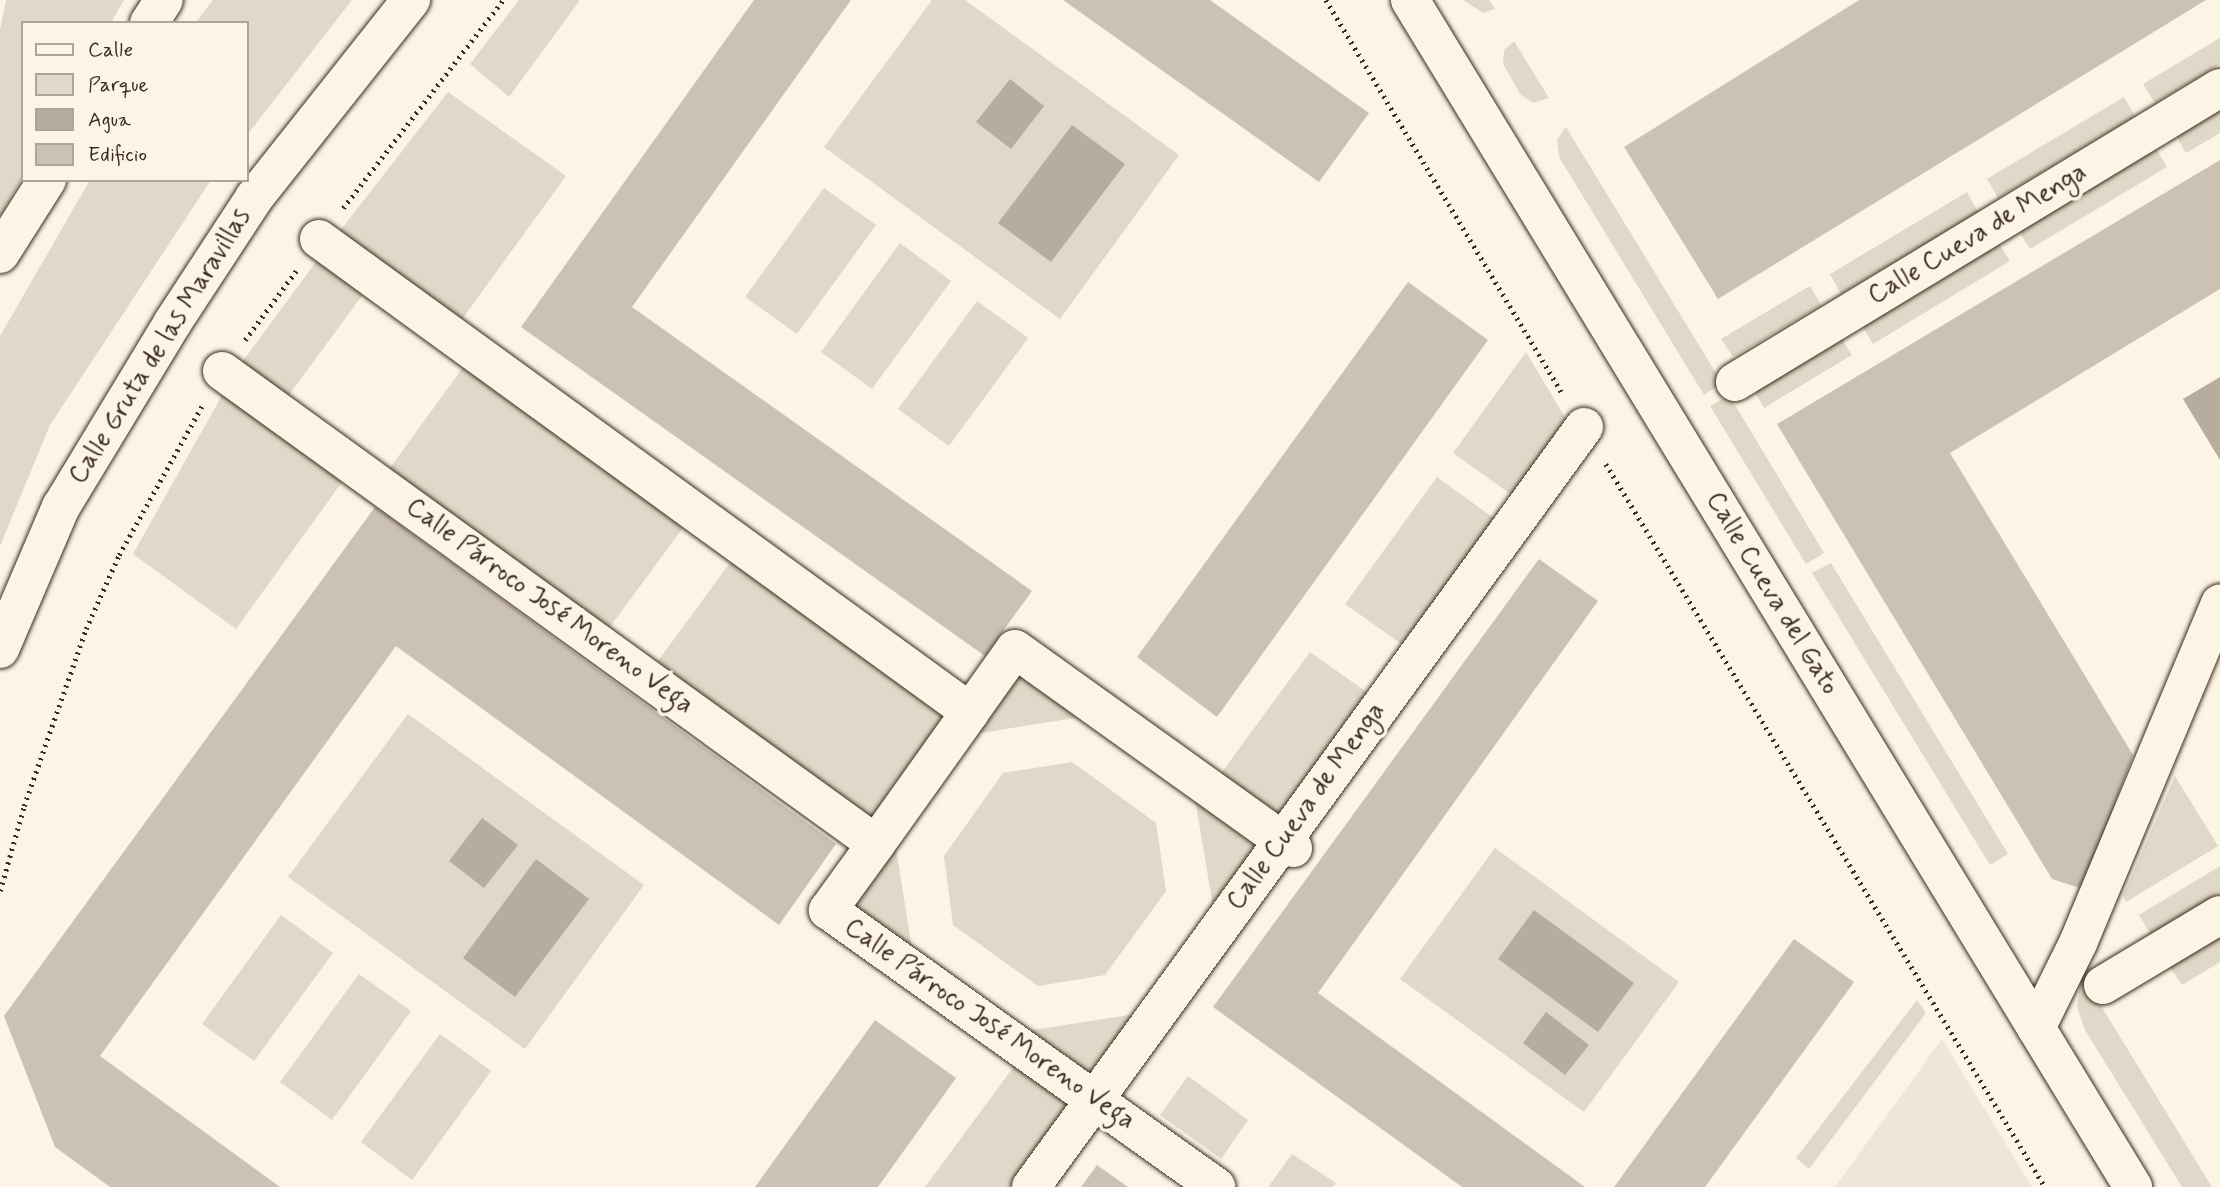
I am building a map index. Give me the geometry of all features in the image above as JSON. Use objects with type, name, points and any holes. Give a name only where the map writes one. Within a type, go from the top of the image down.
[{"type":"main road","points":[[150,21],[164,0]]},
{"type":"main road","name":"Calle Gruta de las Maravillas","points":[[0,649],[61,507],[173,322],[254,198],[411,0]]},
{"type":"main road","name":"Calle Cueva del Gato","points":[[1410,0],[2133,1187]]},
{"type":"main road","name":"Calle Cueva de Menga","points":[[1735,382],[2220,88]]},
{"type":"main road","points":[[0,254],[46,182]]},
{"type":"main road","points":[[319,239],[970,712]]},
{"type":"main road","name":"Calle Párroco José Moreno Vega","points":[[222,371],[876,844]]},
{"type":"main road","name":"Calle Cueva de Menga","points":[[1031,1187],[1287,844],[1584,427]]},
{"type":"main road","points":[[2036,1028],[2078,943],[2220,603]]},
{"type":"main road","name":"Calle Párroco José Moreno Vega","points":[[1216,1187],[828,910],[1015,649],[1287,844]]},
{"type":"main road","points":[[2103,985],[2220,915]]},
{"type":"path","points":[[0,891],[24,806],[86,629],[119,555],[222,371],[319,239],[503,0]]},
{"type":"path","points":[[1326,0],[2045,1187]]},
{"type":"shaded area","points":[[1942,1039],[2032,1187],[1835,1187]]},
{"type":"green space","points":[[6,0],[124,0],[112,21],[21,21],[21,179],[0,216],[0,30]]},
{"type":"green space","points":[[213,0],[352,0],[248,134],[248,21],[197,21]]},
{"type":"green space","points":[[519,0],[580,0],[509,97],[470,64]]},
{"type":"green space","points":[[932,0],[965,0],[1179,155],[1060,319],[824,147]]},
{"type":"green space","points":[[1463,0],[1489,0],[1495,9],[1483,13]]},
{"type":"green space","points":[[2220,38],[2220,64],[2155,103],[2143,84]]},
{"type":"green space","points":[[1514,41],[1549,98],[1533,103],[1521,95],[1503,64],[1504,50]]},
{"type":"green space","points":[[448,92],[566,176],[457,326],[336,236]]},
{"type":"green space","points":[[2124,97],[2135,116],[1998,198],[1987,179]]},
{"type":"green space","points":[[2220,107],[2220,133],[2186,153],[2175,134]]},
{"type":"green space","points":[[1566,127],[1722,383],[1704,395],[1559,157],[1557,140]]},
{"type":"green space","points":[[2155,147],[2167,167],[2030,249],[2018,230]]},
{"type":"green space","points":[[89,182],[210,182],[50,425],[0,546],[0,336]]},
{"type":"green space","points":[[824,188],[876,225],[797,334],[745,297]]},
{"type":"green space","points":[[1967,192],[1978,212],[1841,294],[1830,274]]},
{"type":"green space","points":[[1998,242],[2010,261],[1873,344],[1861,324]]},
{"type":"green space","points":[[900,243],[951,281],[872,389],[821,352]]},
{"type":"green space","points":[[318,259],[364,293],[286,399],[240,365]]},
{"type":"green space","points":[[1810,286],[1821,305],[1733,357],[1721,339]]},
{"type":"green space","points":[[977,301],[1028,338],[949,446],[898,409]]},
{"type":"green space","points":[[1840,336],[1852,355],[1764,408],[1753,389]]},
{"type":"green space","points":[[1526,352],[1566,419],[1512,495],[1453,453]]},
{"type":"green space","points":[[464,366],[685,525],[607,631],[387,472]]},
{"type":"green space","points":[[225,390],[345,478],[236,629],[133,554]]},
{"type":"green space","points":[[1729,395],[1824,553],[1806,564],[1710,406]]},
{"type":"green space","points":[[1437,477],[1495,519],[1403,645],[1345,604]]},
{"type":"green space","points":[[732,560],[950,716],[872,823],[655,665]]},
{"type":"green space","points":[[1831,563],[2008,854],[1990,865],[1812,573]]},
{"type":"green space","points":[[1310,652],[1368,693],[1277,817],[1219,776]]},
{"type":"green space","points":[[1021,668],[1088,716],[974,734]]},
{"type":"green space","points":[[408,714],[644,885],[525,1049],[288,877]]},
{"type":"green space","points":[[1072,762],[1156,823],[1166,891],[1105,975],[1038,986],[953,925],[944,856],[1003,773]]},
{"type":"green space","points":[[2175,776],[2218,846],[2126,902],[2123,896]]},
{"type":"green space","points":[[1194,793],[1261,842],[1213,906]]},
{"type":"green space","points":[[895,842],[913,955],[848,907]]},
{"type":"green space","points":[[1495,848],[1679,982],[1584,1112],[1400,979]]},
{"type":"green space","points":[[2220,866],[2220,893],[2151,935],[2139,915]]},
{"type":"green space","points":[[281,915],[333,953],[254,1061],[202,1024]]},
{"type":"green space","points":[[2220,935],[2220,962],[2182,985],[2169,966]]},
{"type":"green space","points":[[2081,973],[2212,1187],[2182,1187],[2085,1030],[2077,1007]]},
{"type":"green space","points":[[359,974],[411,1011],[332,1120],[280,1082]]},
{"type":"green space","points":[[1917,1000],[1926,1013],[1809,1169],[1796,1158]]},
{"type":"green space","points":[[1136,1014],[1088,1081],[1020,1032]]},
{"type":"green space","points":[[440,1034],[491,1071],[412,1180],[361,1142]]},
{"type":"green space","points":[[1015,1065],[1070,1105],[1009,1187],[925,1187]]},
{"type":"green space","points":[[1188,1076],[1248,1120],[1221,1159],[1160,1115]]},
{"type":"green space","points":[[1292,1154],[1336,1183],[1333,1187],[1268,1187]]},
{"type":"water","points":[[1010,79],[1044,106],[1011,149],[976,122]]},
{"type":"water","points":[[1072,125],[1125,164],[1051,262],[998,223]]},
{"type":"water","points":[[2220,377],[2220,460],[2183,399]]},
{"type":"water","points":[[482,818],[518,845],[484,888],[449,861]]},
{"type":"water","points":[[536,859],[589,899],[515,997],[463,958]]},
{"type":"water","points":[[1534,910],[1634,983],[1598,1032],[1498,959]]},
{"type":"water","points":[[1546,1012],[1589,1045],[1565,1075],[1523,1043]]},
{"type":"building","points":[[754,0],[851,0],[632,307],[1032,591],[985,656],[521,327]]},
{"type":"building","points":[[1063,0],[1210,0],[1369,113],[1319,182]]},
{"type":"building","points":[[1859,0],[2206,0],[1718,299],[1624,147]]},
{"type":"building","points":[[2220,160],[2220,289],[1950,453],[2133,755],[2083,889],[2052,879],[1777,424]]},
{"type":"building","points":[[1408,282],[1488,340],[1217,717],[1137,657]]},
{"type":"building","points":[[375,507],[836,844],[779,925],[396,646],[100,1056],[280,1187],[110,1187],[55,1147],[4,1016]]},
{"type":"building","points":[[1539,559],[1598,601],[1318,993],[1585,1187],[1462,1187],[1213,1007]]},
{"type":"building","points":[[1794,939],[1854,982],[1705,1187],[1614,1187]]},
{"type":"building","points":[[875,1020],[956,1078],[878,1187],[755,1187]]},
{"type":"building","points":[[1097,1165],[1128,1187],[1081,1187]]}]
